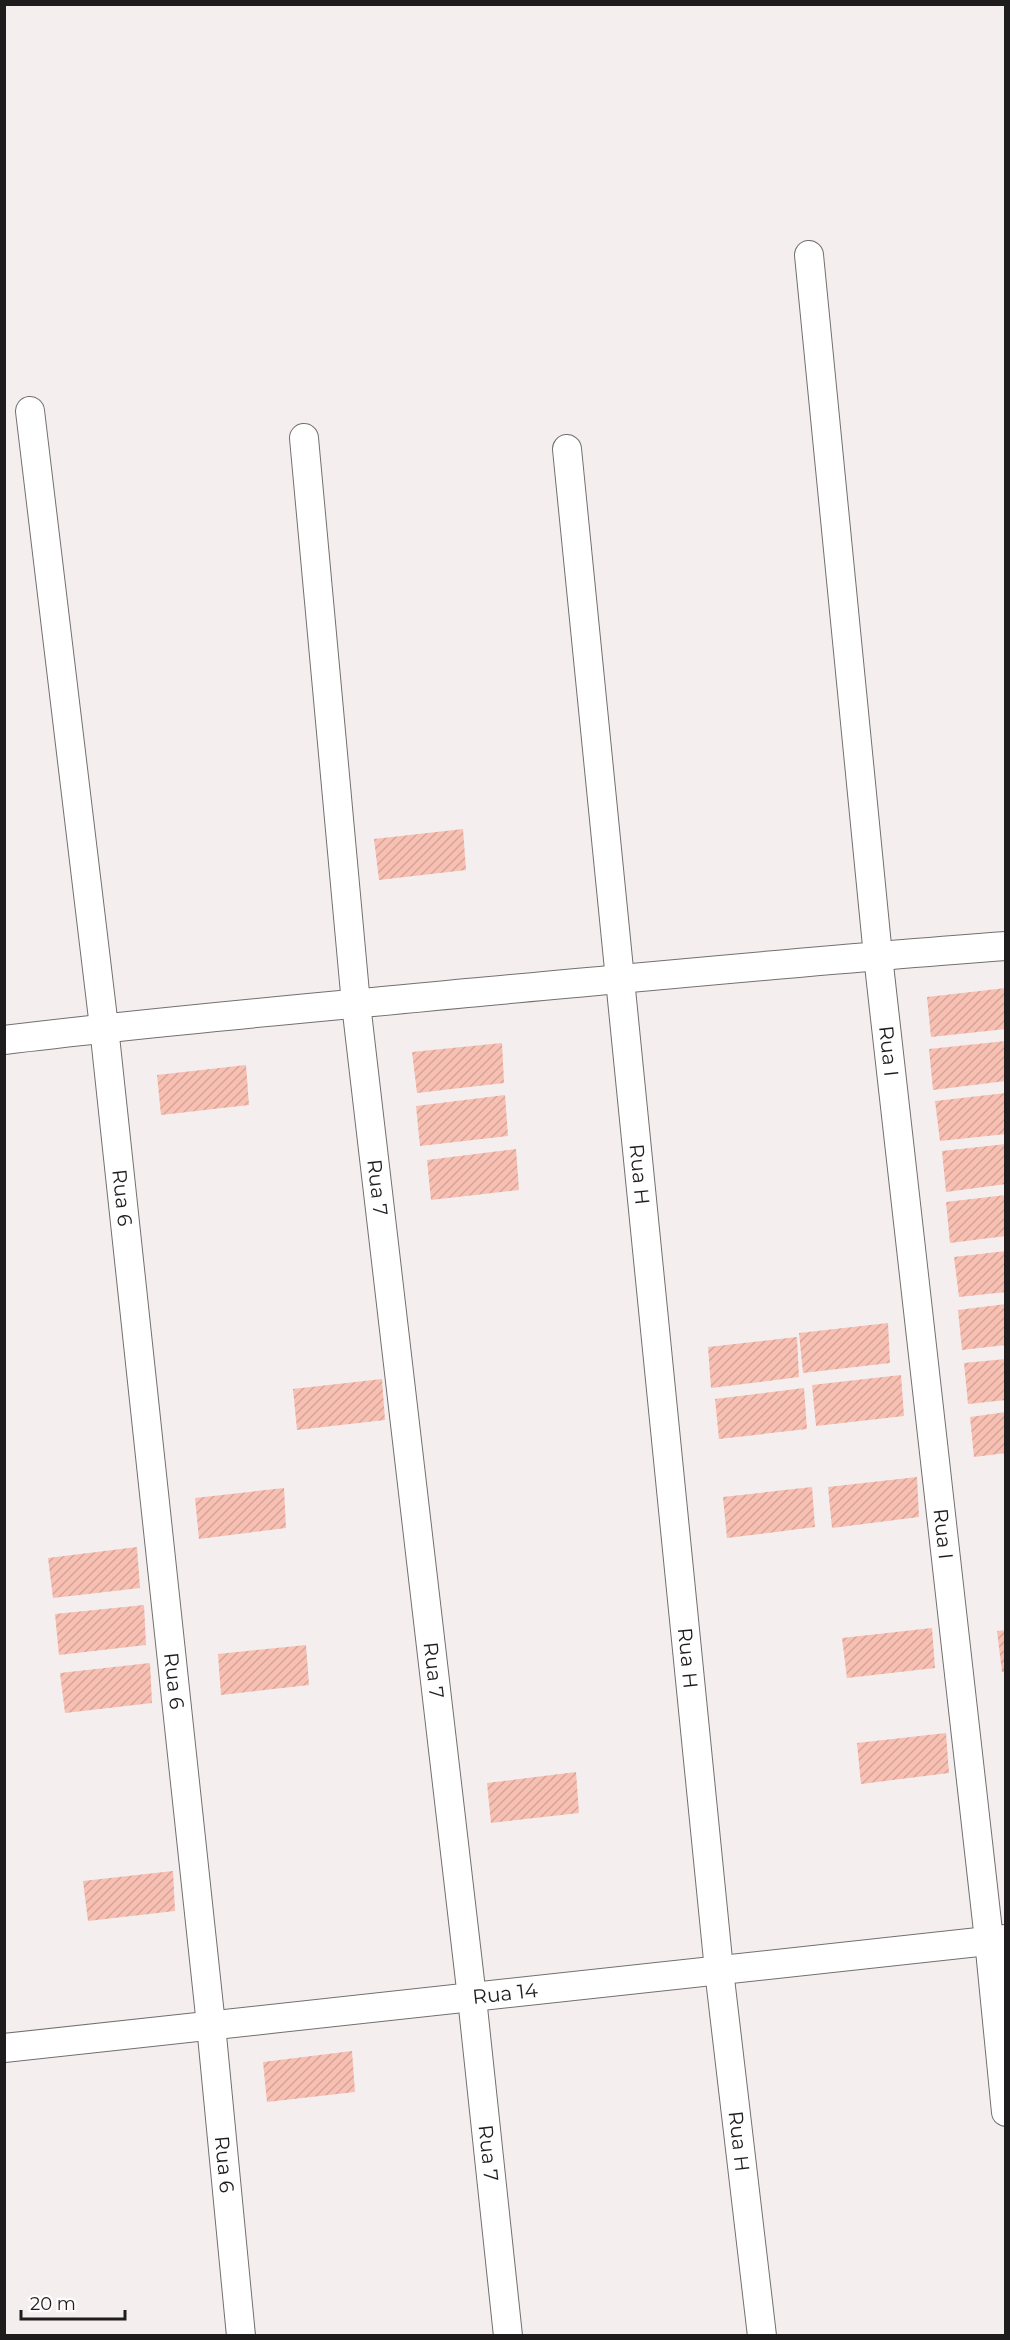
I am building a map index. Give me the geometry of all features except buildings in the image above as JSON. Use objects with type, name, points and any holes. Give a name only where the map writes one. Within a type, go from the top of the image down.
[{"type":"street","name":"Rua I","points":[[809,255],[878,956],[997,1939],[1005,2112]]},
{"type":"street","name":"Rua 6","points":[[30,411],[104,1027],[211,2025],[241,2336]]},
{"type":"street","name":"Rua 7","points":[[304,438],[356,1004],[472,1998],[508,2336]]},
{"type":"street","name":"Rua H","points":[[567,449],[719,1970],[762,2336]]},
{"type":"street","points":[[4,1040],[104,1027],[1005,946]]},
{"type":"street","name":"Rua 14","points":[[4,2048],[997,1939]]}]
